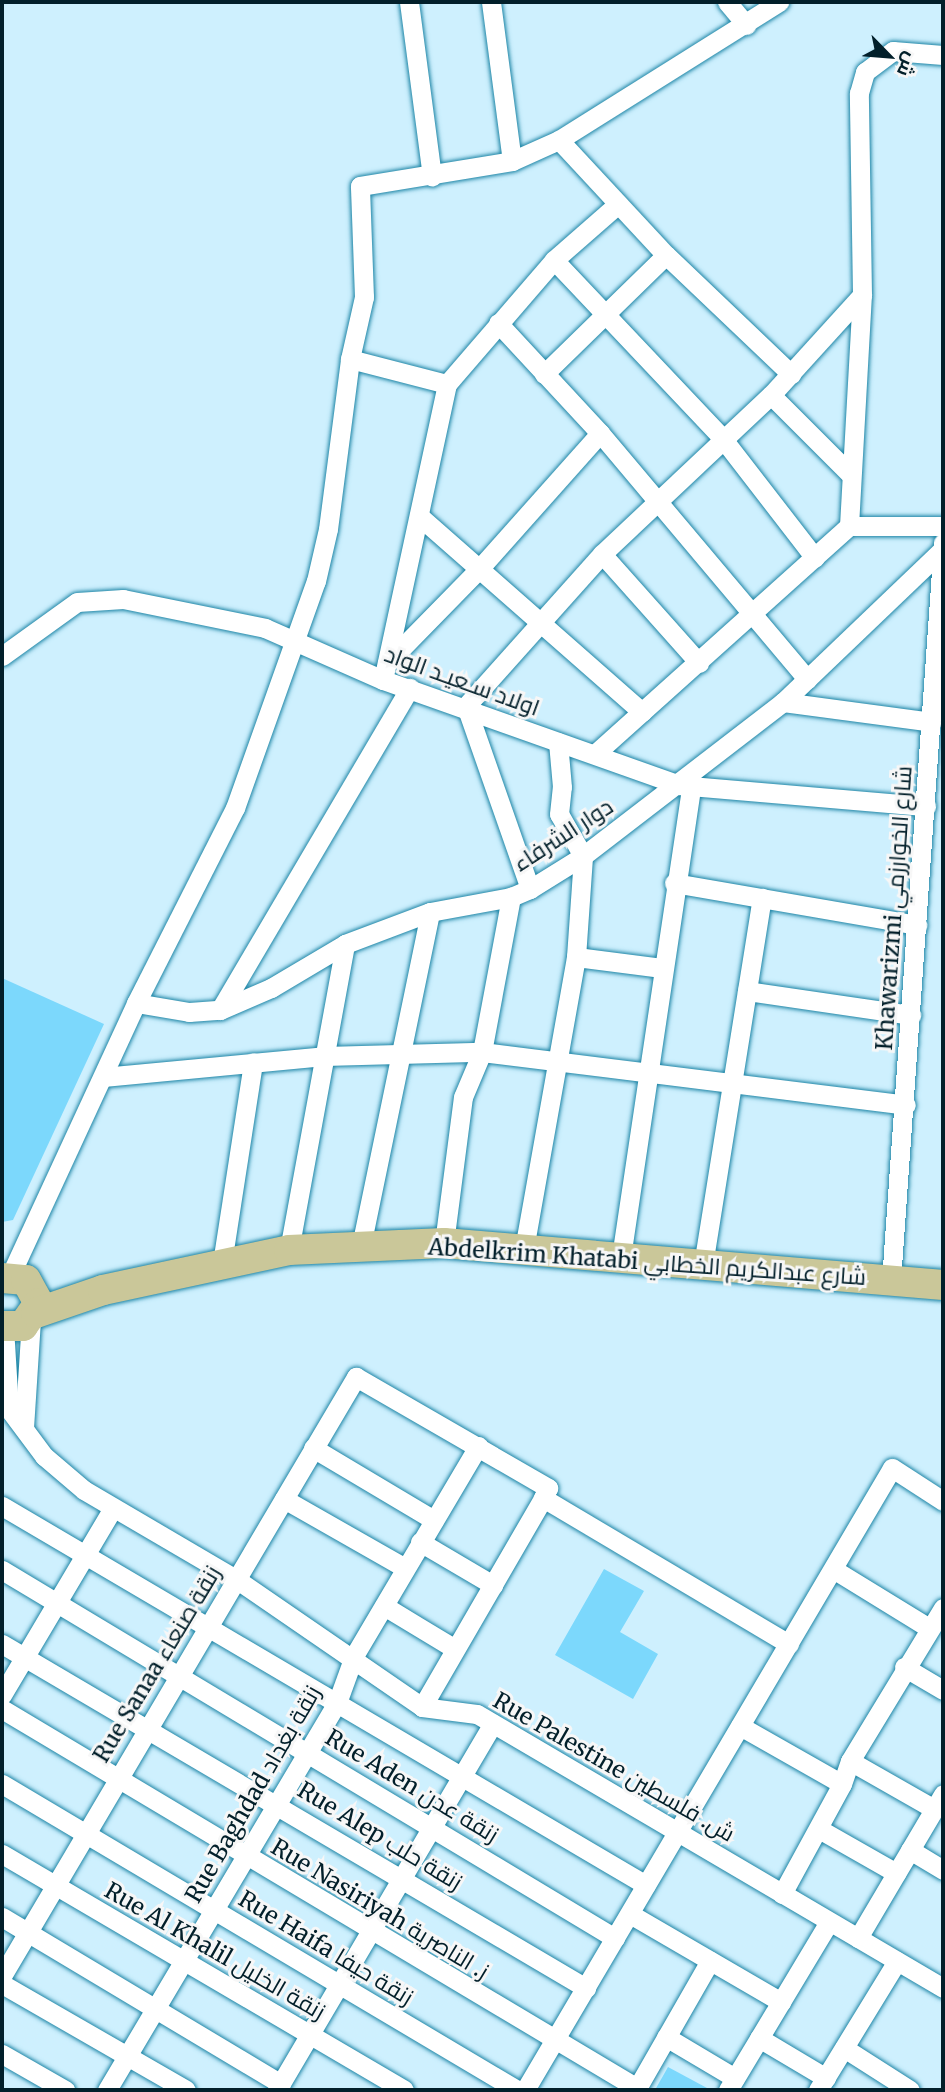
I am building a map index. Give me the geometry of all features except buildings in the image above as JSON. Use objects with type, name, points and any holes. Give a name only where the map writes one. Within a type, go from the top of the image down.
[{"type":"main road","name":"Abdelkrim Khatabi شارع عبدالكريم الخطابي","points":[[17,1304],[103,1290],[289,1250],[444,1243],[943,1285]]},
{"type":"street","points":[[409,2],[432,176]]},
{"type":"street","points":[[491,2],[512,161]]},
{"type":"street","points":[[727,2],[746,25]]},
{"type":"street","points":[[478,1446],[548,1488],[422,1707],[354,1657],[236,1579],[113,1508],[56,1467],[24,1429],[5,1415],[17,1304],[103,1077],[136,1003],[235,808],[295,641],[328,529],[350,359],[365,272],[360,186],[512,161],[559,140],[779,2]]},
{"type":"street","points":[[849,526],[849,472],[862,295],[859,93],[865,72],[893,51],[943,55]]},
{"type":"street","points":[[559,140],[666,255],[791,374]]},
{"type":"street","points":[[385,671],[447,384],[554,260],[618,204]]},
{"type":"street","points":[[544,374],[666,255]]},
{"type":"street","points":[[554,260],[723,439],[815,558]]},
{"type":"street","points":[[530,889],[466,706],[538,621],[602,554],[656,499],[771,395],[862,295]]},
{"type":"street","points":[[498,323],[600,433],[807,679]]},
{"type":"street","points":[[350,359],[447,384]]},
{"type":"street","points":[[771,395],[849,472]]},
{"type":"street","points":[[385,671],[600,433]]},
{"type":"street","points":[[419,516],[642,712]]},
{"type":"street","points":[[596,753],[755,615],[849,526],[943,526]]},
{"type":"street","name":"دوار الشرفاء","points":[[136,1003],[189,1012],[220,1010],[271,988],[345,944],[430,912],[511,897],[530,889],[685,786],[783,702],[943,545]]},
{"type":"street","name":"Khawarizmi شارع الخوارزمي","points":[[891,1281],[906,1105],[943,545]]},
{"type":"street","points":[[602,554],[699,663]]},
{"type":"street","name":"اولاد سـعيـد الواد","points":[[2,656],[77,602],[101,598],[265,628],[295,641],[385,671],[410,688],[685,786],[926,806]]},
{"type":"street","points":[[220,1010],[410,688]]},
{"type":"street","points":[[783,702],[932,722]]},
{"type":"street","points":[[524,1249],[576,957],[583,856],[559,814],[562,787],[558,741]]},
{"type":"street","points":[[621,1257],[674,883],[685,786]]},
{"type":"street","points":[[674,883],[918,925]]},
{"type":"street","points":[[444,1243],[463,1097],[482,1052],[511,897]]},
{"type":"street","points":[[703,1265],[762,898]]},
{"type":"street","points":[[361,1246],[430,912]]},
{"type":"street","points":[[289,1250],[345,944]]},
{"type":"street","points":[[576,957],[662,968]]},
{"type":"street","points":[[747,991],[911,1015]]},
{"type":"street","points":[[103,1077],[324,1056],[400,1051],[482,1052],[558,1058],[906,1105]]},
{"type":"street","points":[[222,1263],[253,1062]]},
{"type":"street","points":[[17,1304],[24,1429]]},
{"type":"street","name":"Rue Sanaa زنقة صنعاء","points":[[2,1976],[356,1377],[478,1446]]},
{"type":"street","name":"Rue Baghdad زنقة بغداد","points":[[107,2090],[337,1703],[354,1657],[478,1446]]},
{"type":"street","points":[[313,1448],[434,1520]]},
{"type":"street","points":[[525,2090],[892,1468],[943,1499]]},
{"type":"street","points":[[543,1498],[789,1644]]},
{"type":"street","points":[[284,1499],[405,1568]]},
{"type":"street","points":[[2,1506],[646,1885]]},
{"type":"street","points":[[2,1695],[113,1508]]},
{"type":"street","points":[[420,1542],[493,1585]]},
{"type":"street","points":[[833,1569],[929,1628]]},
{"type":"street","name":"Rue Aden زنقة عدن","points":[[2,1570],[615,1938]]},
{"type":"street","points":[[384,1606],[455,1649]]},
{"type":"street","points":[[782,1894],[819,1829],[842,1784],[850,1761],[904,1667],[943,1608]]},
{"type":"street","name":"Rue Alep زنقة حلب","points":[[2,1644],[149,1727],[586,1988]]},
{"type":"street","points":[[904,1667],[943,1690]]},
{"type":"street","name":"Rue Palestine ش. فلسطين","points":[[422,1707],[459,1709],[493,1724],[943,1988]]},
{"type":"street","name":"Rue Nasiriyah ز. الناصرية","points":[[2,1709],[245,1858],[637,2089]]},
{"type":"street","points":[[2,1917],[156,2008],[279,2087],[493,1724]]},
{"type":"street","points":[[740,1726],[842,1784]]},
{"type":"street","points":[[850,1761],[941,1800],[858,1938]]},
{"type":"street","name":"Rue Haifa زنقة حيفا","points":[[2,1784],[517,2090]]},
{"type":"street","points":[[819,1829],[896,1873]]},
{"type":"street","points":[[910,1850],[943,1870]]},
{"type":"street","name":"Rue Al Khalil زنقة الخليل","points":[[2,1854],[404,2090]]},
{"type":"street","points":[[630,1913],[781,2002]]},
{"type":"street","points":[[666,2037],[731,2084],[829,1922]]},
{"type":"street","points":[[637,2089],[710,1961]]},
{"type":"street","points":[[759,2038],[822,2084],[897,1961]]},
{"type":"street","points":[[2,1984],[186,2090]]},
{"type":"street","points":[[844,2048],[909,2090]]},
{"type":"street","points":[[2,2054],[65,2090]]},
{"type":"shaded area","points":[[2,978],[104,1024],[13,1220],[2,1222]]},
{"type":"shaded area","points":[[604,1569],[644,1591],[620,1632],[658,1654],[633,1699],[555,1655]]},
{"type":"shaded area","points":[[668,2067],[707,2088],[706,2090],[655,2090]]}]
